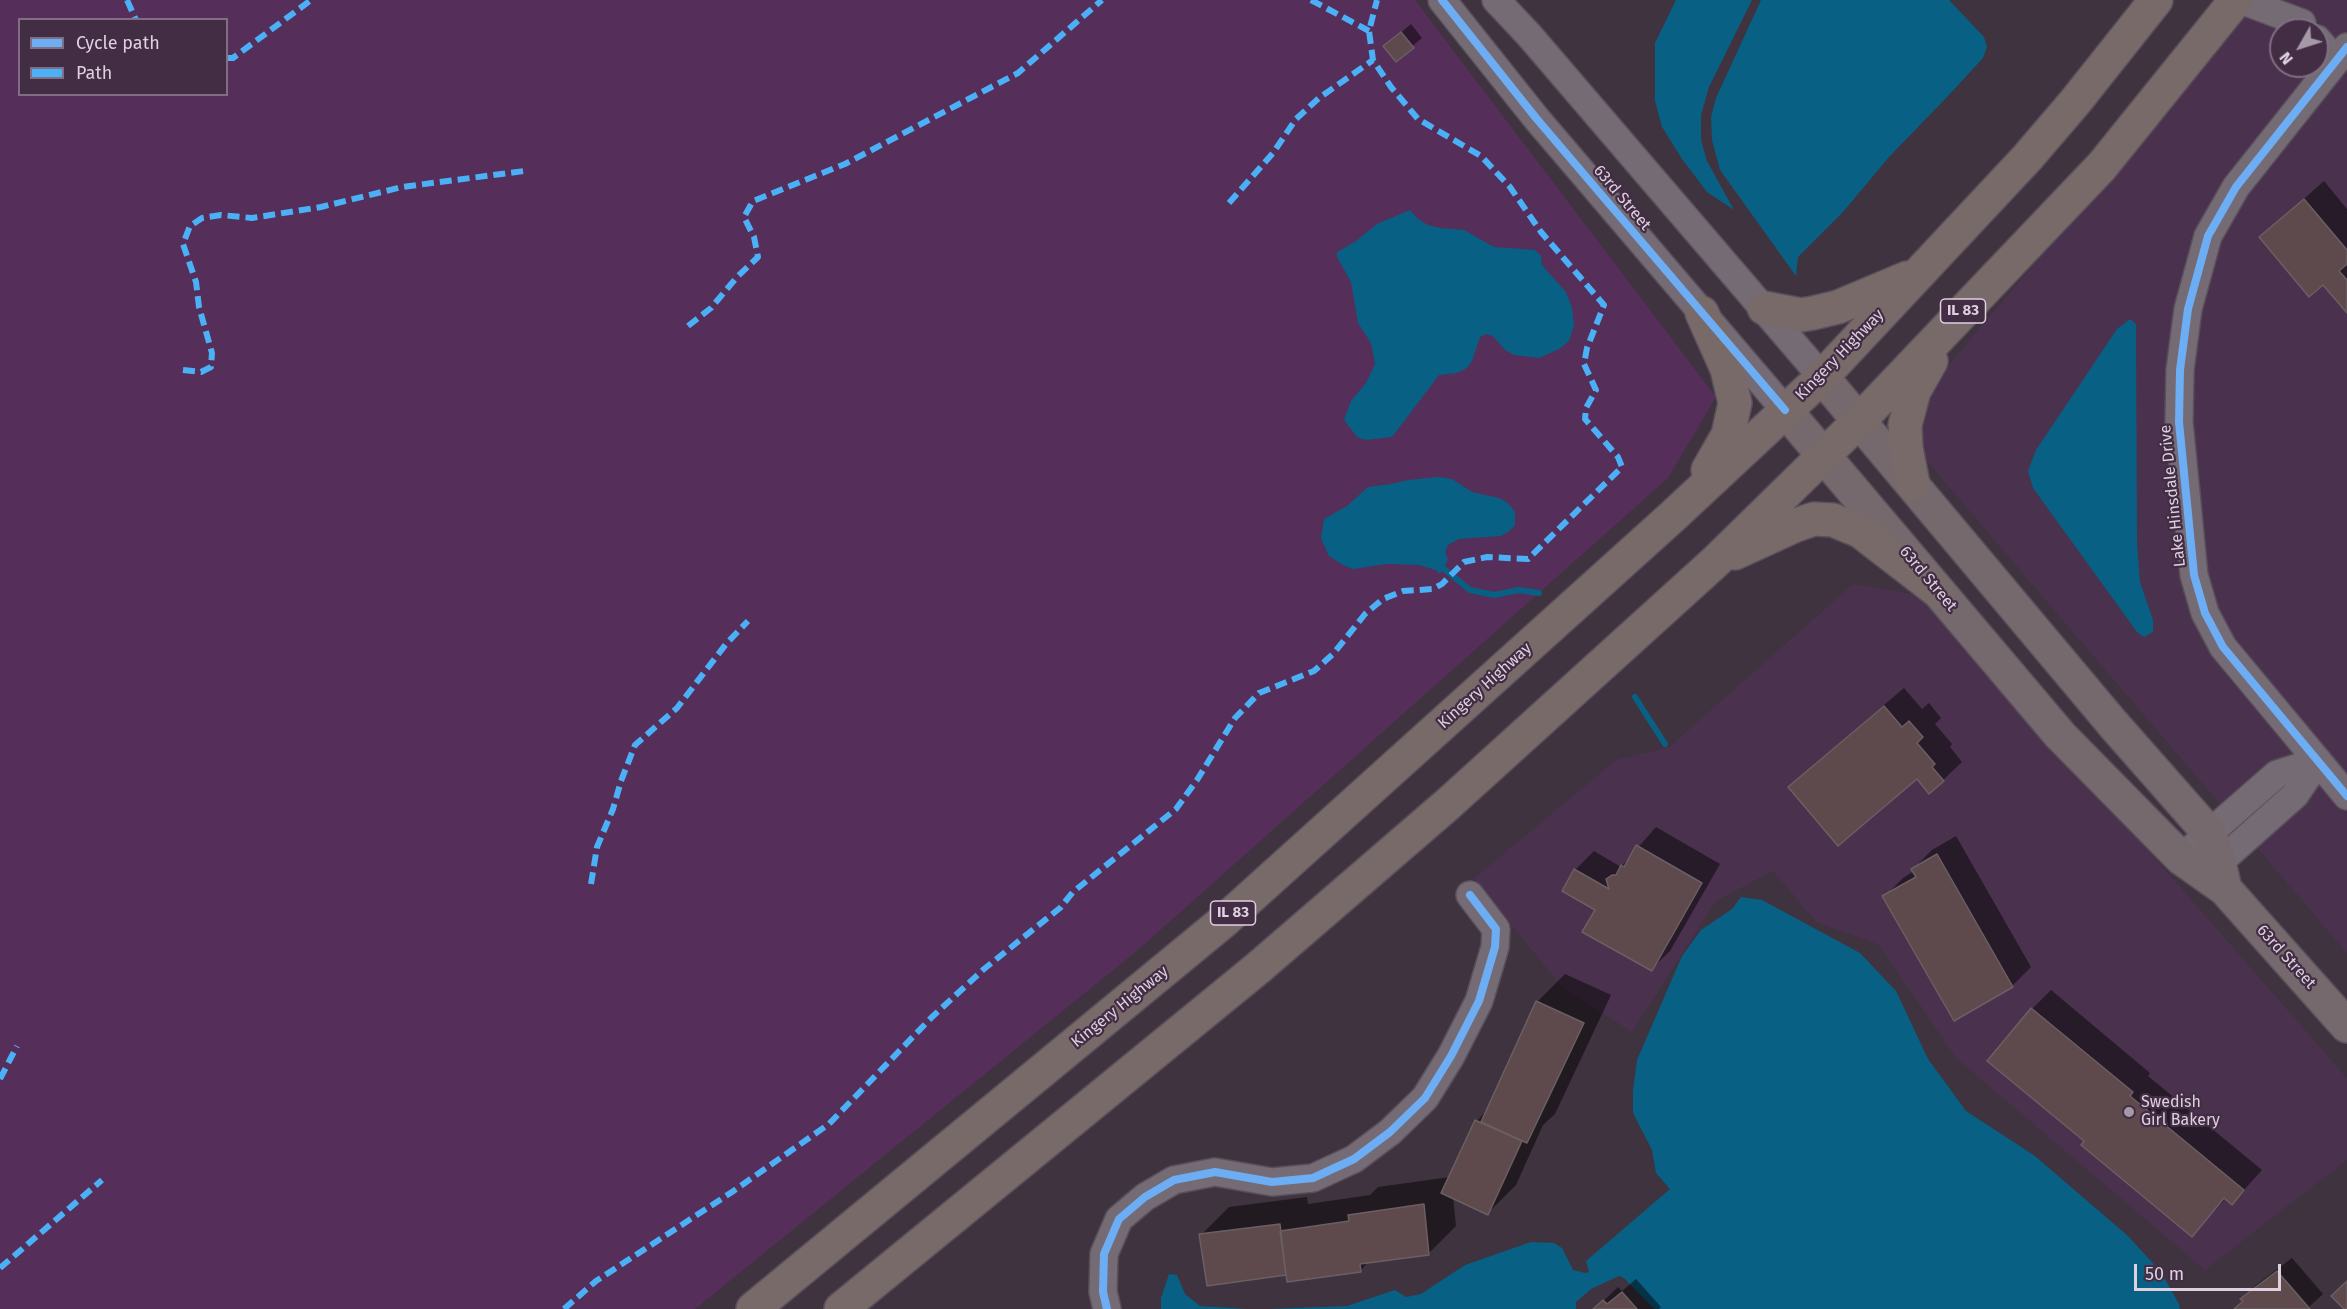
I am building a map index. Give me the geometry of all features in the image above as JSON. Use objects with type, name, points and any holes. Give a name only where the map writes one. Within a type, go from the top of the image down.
[{"type":"highway","name":"Kingery Highway","points":[[753,1309],[1226,920],[1695,496],[1822,377],[2054,127],[2156,0]]},
{"type":"highway","name":"IL 83","points":[[841,1309],[1258,968],[1448,804],[1715,562],[1859,421],[2102,166],[2236,0]]},
{"type":"highway","points":[[1764,308],[1801,315],[1813,313],[1868,296],[1919,272]]},
{"type":"highway","points":[[1695,496],[1728,435],[1735,404],[1727,369],[1702,313]]},
{"type":"highway","points":[[1913,484],[1906,448],[1906,413],[1914,391],[1952,323]]},
{"type":"highway","points":[[1715,562],[1796,525],[1814,519],[1833,520],[1860,531],[1939,592]]},
{"type":"main road","name":"63rd Street","points":[[1822,377],[2113,724],[2208,863],[2347,1026]]},
{"type":"main road","name":"63rd Street","points":[[1785,410],[2060,735],[2208,863]]},
{"type":"street","name":"63rd Street","points":[[1442,0],[1536,118],[1785,410]]},
{"type":"street","name":"63rd Street","points":[[1496,0],[1529,35],[1822,377]]},
{"type":"street","name":"Lake Hinsdale Drive","points":[[2241,0],[2291,18]]},
{"type":"street","name":"Lake Hinsdale Drive","points":[[2329,43],[2342,54],[2236,187],[2208,236],[2188,309],[2180,380],[2179,422],[2194,576],[2205,614],[2223,647],[2347,796]]},
{"type":"street","points":[[2208,863],[2295,795],[2318,762]]},
{"type":"street","points":[[1107,1309],[1103,1292],[1104,1254],[1119,1219],[1145,1197],[1174,1180],[1215,1172],[1272,1182],[1313,1178],[1354,1159],[1390,1132],[1425,1098],[1451,1056],[1479,1001],[1495,947],[1496,929],[1470,895]]},
{"type":"shaded area","points":[[0,0],[1415,0],[1716,397],[1668,478],[1138,950],[695,1309],[0,1309]]},
{"type":"shaded area","points":[[2255,0],[2347,0],[2347,953],[1926,460],[1917,433],[1921,403],[1948,366]]},
{"type":"shaded area","points":[[1853,584],[1919,595],[1989,668],[2347,1078],[2347,1160],[2205,1270],[1956,1058],[1879,945],[1816,922],[1773,871],[1716,901],[1632,1032],[1564,989],[1473,879],[1616,760],[1669,747]]},
{"type":"water","points":[[1676,0],[1752,0],[1709,87],[1701,115],[1701,140],[1707,161],[1734,210],[1707,192],[1662,127],[1655,101],[1655,43]]},
{"type":"water","points":[[1761,0],[1949,0],[1984,37],[1987,47],[1983,58],[1889,157],[1843,212],[1798,257],[1796,276],[1720,170],[1712,140],[1711,117],[1716,98]]},
{"type":"water","points":[[1410,210],[1428,225],[1464,230],[1494,247],[1535,250],[1541,256],[1542,265],[1566,292],[1572,308],[1574,325],[1569,341],[1559,349],[1539,358],[1514,355],[1505,350],[1493,336],[1486,334],[1480,337],[1472,361],[1467,368],[1457,373],[1439,375],[1392,437],[1366,440],[1357,437],[1344,420],[1351,401],[1366,383],[1375,364],[1371,343],[1358,323],[1351,282],[1337,257],[1337,252],[1356,241],[1377,224]]},
{"type":"water","points":[[2130,319],[2136,324],[2137,543],[2140,582],[2153,620],[2153,632],[2144,637],[2137,632],[2033,488],[2028,471],[2036,450],[2117,329]]},
{"type":"water","points":[[1439,477],[1452,479],[1472,492],[1499,498],[1508,503],[1515,512],[1515,525],[1501,536],[1459,539],[1448,545],[1445,552],[1448,560],[1440,574],[1436,570],[1419,565],[1386,564],[1353,569],[1329,556],[1321,538],[1324,519],[1347,506],[1368,487]]},
{"type":"water","points":[[1741,897],[1762,900],[1860,953],[1896,991],[1928,1059],[1966,1111],[2035,1156],[2128,1236],[2161,1272],[2180,1309],[1654,1309],[1624,1278],[1619,1276],[1591,1289],[1576,1302],[1576,1309],[1269,1309],[1347,1306],[1395,1290],[1406,1297],[1421,1294],[1465,1265],[1531,1242],[1554,1243],[1562,1248],[1573,1270],[1589,1272],[1586,1261],[1670,1189],[1656,1173],[1652,1150],[1633,1113],[1637,1060],[1682,956],[1701,930],[1732,909]]},
{"type":"water","points":[[1169,1274],[1177,1275],[1185,1294],[1200,1306],[1247,1309],[1161,1309],[1161,1298]]},
{"type":"building","points":[[1401,32],[1414,48],[1396,62],[1383,46]]},
{"type":"building","points":[[2304,199],[2347,250],[2347,264],[2339,271],[2347,280],[2347,313],[2323,285],[2309,297],[2259,237]]},
{"type":"building","points":[[1884,706],[1902,727],[1909,721],[1923,737],[1917,743],[1935,764],[1932,767],[1944,781],[1929,794],[1917,779],[1838,846],[1788,787]]},
{"type":"building","points":[[1636,845],[1702,883],[1652,971],[1582,932],[1595,910],[1562,891],[1574,869],[1609,889],[1606,879],[1616,875],[1621,865],[1624,867]]},
{"type":"building","points":[[1937,854],[2013,987],[1954,1021],[1882,896],[1916,877],[1911,869]]},
{"type":"building","points":[[1536,1001],[1584,1023],[1527,1143],[1481,1122]]},
{"type":"building","points":[[2031,1008],[2133,1092],[2130,1096],[2244,1190],[2232,1205],[2224,1198],[2192,1237],[2081,1145],[2084,1141],[1987,1061]]},
{"type":"building","points":[[1475,1120],[1522,1141],[1488,1215],[1441,1193]]},
{"type":"building","points":[[1424,1204],[1429,1255],[1360,1264],[1361,1272],[1287,1282],[1280,1231],[1349,1221],[1348,1215]]},
{"type":"building","points":[[1280,1224],[1286,1275],[1207,1286],[1199,1234]]},
{"type":"building","points":[[2277,1271],[2310,1309],[2234,1309],[2243,1301],[2240,1299]]},
{"type":"building","points":[[2347,1281],[2347,1309],[2344,1309],[2331,1296]]},
{"type":"building","points":[[1622,1292],[1637,1309],[1593,1309],[1603,1300],[1607,1304]]},
{"type":"waterway","points":[[1443,568],[1470,590],[1494,595],[1519,590],[1539,593]]},
{"type":"waterway","points":[[1635,697],[1665,744]]},
{"type":"marked path","points":[[127,0],[135,18]]},
{"type":"marked path","points":[[228,58],[233,58],[311,0]]},
{"type":"marked path","points":[[688,326],[711,308],[737,277],[758,257],[754,237],[744,217],[753,201],[845,164],[1018,73],[1102,0]]},
{"type":"marked path","points":[[1311,0],[1369,31]]},
{"type":"marked path","points":[[564,1309],[596,1281],[732,1192],[829,1124],[932,1017],[984,969],[1060,908],[1073,892],[1176,809],[1197,780],[1235,718],[1259,693],[1314,671],[1334,653],[1365,614],[1383,599],[1403,591],[1433,589],[1442,584],[1464,562],[1487,557],[1528,559],[1622,467],[1618,457],[1585,419],[1586,408],[1596,390],[1584,364],[1587,348],[1604,305],[1541,232],[1510,187],[1481,156],[1418,119],[1391,87],[1373,60],[1369,31],[1377,0]]},
{"type":"marked path","points":[[1229,203],[1273,153],[1296,119],[1319,98],[1373,60]]},
{"type":"marked path","points":[[183,370],[201,372],[211,367],[212,353],[199,307],[196,282],[183,244],[190,226],[202,218],[221,215],[252,218],[321,207],[402,187],[524,171]]},
{"type":"marked path","points":[[591,884],[597,847],[635,745],[677,708],[726,644],[748,621]]},
{"type":"marked path","points":[[0,1079],[17,1046]]},
{"type":"marked path","points":[[0,1268],[102,1180]]},
{"type":"cycle path","points":[[1442,0],[1536,118],[1785,410]]},
{"type":"cycle path","points":[[2347,47],[2236,187],[2208,236],[2188,309],[2180,370],[2179,422],[2194,575],[2205,613],[2223,647],[2347,796]]},
{"type":"cycle path","points":[[1107,1309],[1103,1292],[1104,1254],[1119,1219],[1145,1197],[1174,1180],[1215,1172],[1272,1182],[1313,1178],[1354,1159],[1390,1132],[1425,1098],[1451,1056],[1479,1001],[1495,947],[1496,929],[1470,895]]},
{"type":"place","name":"Swedish Girl Bakery","points":[[2129,1112]]}]
